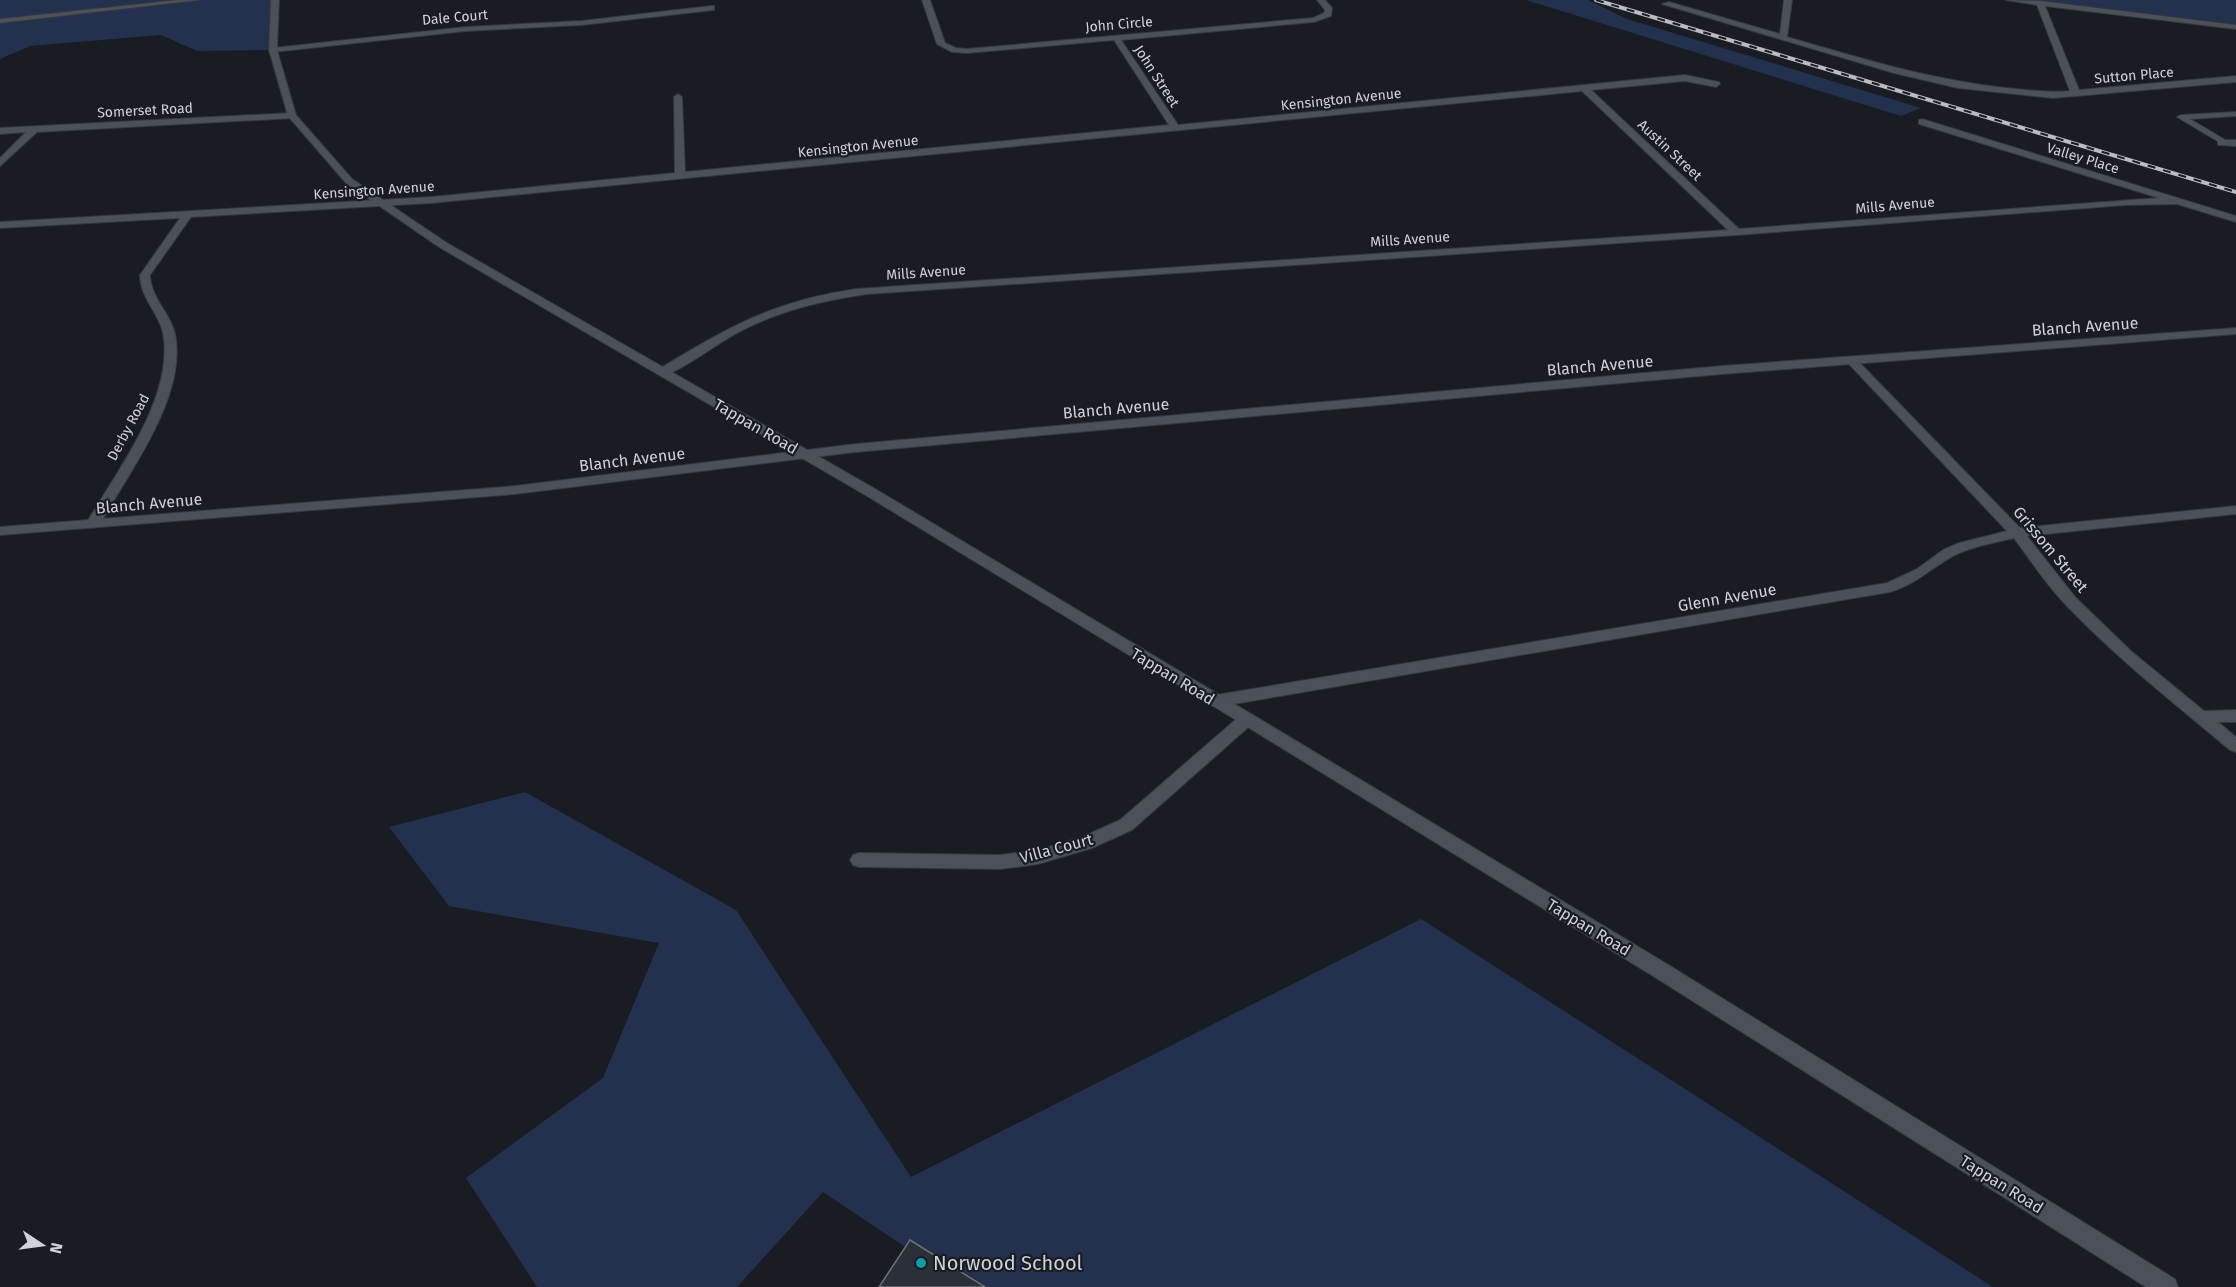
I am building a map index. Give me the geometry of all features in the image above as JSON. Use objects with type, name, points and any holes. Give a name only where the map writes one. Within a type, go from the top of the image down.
[{"type":"street","name":"Tappan Road","points":[[275,0],[273,50],[292,116],[349,181],[443,245],[804,454],[1247,719],[1660,970],[2167,1287]]},
{"type":"street","name":"John Circle","points":[[926,0],[941,44],[955,50],[978,51],[1314,20],[1328,14],[1329,10],[1321,0]]},
{"type":"street","points":[[1783,38],[1788,0]]},
{"type":"street","points":[[2010,0],[2236,27]]},
{"type":"street","name":"Sutton Place","points":[[2040,3],[2076,94],[2236,79]]},
{"type":"street","points":[[1666,4],[1958,85],[2053,95],[2076,94]]},
{"type":"street","name":"Dale Court","points":[[273,50],[466,28],[589,22],[711,8]]},
{"type":"street","name":"John Street","points":[[1116,38],[1176,129]]},
{"type":"street","name":"Kensington Avenue","points":[[0,225],[383,204],[1685,78],[1716,84]]},
{"type":"street","name":"Austin Street","points":[[1584,88],[1737,232]]},
{"type":"street","points":[[678,97],[680,177]]},
{"type":"street","name":"Somerset Road","points":[[0,131],[292,116]]},
{"type":"street","name":"Valley Place","points":[[1922,122],[2236,219]]},
{"type":"street","points":[[0,163],[35,129]]},
{"type":"street","points":[[2222,143],[2236,142]]},
{"type":"street","name":"Mills Avenue","points":[[663,372],[752,321],[778,309],[835,295],[1737,232],[2107,203],[2178,201]]},
{"type":"street","name":"Derby Road","points":[[93,524],[152,419],[166,386],[171,361],[170,338],[162,314],[144,286],[145,275],[187,215]]},
{"type":"street","name":"Blanch Avenue","points":[[0,531],[515,490],[856,447],[1852,360],[2236,331]]},
{"type":"street","name":"Grissom Street","points":[[1852,360],[2017,533],[2071,602],[2126,655],[2198,717],[2236,746]]},
{"type":"street","name":"Glenn Avenue","points":[[1216,701],[1890,587],[1922,572],[1948,553],[1964,546],[2017,533],[2236,510]]},
{"type":"street","points":[[2198,717],[2236,716]]},
{"type":"street","name":"Villa Court","points":[[859,860],[1000,862],[1038,856],[1086,843],[1126,825],[1247,719]]},
{"type":"lane","points":[[0,21],[196,0]]},
{"type":"lane","points":[[2222,143],[2181,117],[2236,114]]},
{"type":"shaded area","points":[[0,0],[275,0],[273,50],[197,51],[161,35],[30,46],[0,59]]},
{"type":"shaded area","points":[[1526,0],[1588,0],[1627,19],[1921,108],[1901,116]]},
{"type":"shaded area","points":[[2023,0],[2236,0],[2236,24]]},
{"type":"shaded area","points":[[525,792],[736,910],[911,1177],[1421,919],[1993,1287],[965,1287],[823,1192],[737,1287],[537,1287],[466,1178],[603,1078],[659,943],[449,906],[389,827]]},
{"type":"building","name":"Norwood School","points":[[910,1240],[985,1287],[879,1287]]},
{"type":"railway","points":[[1596,0],[2236,192]]},
{"type":"place","name":"Norwood School","points":[[921,1263]]}]
